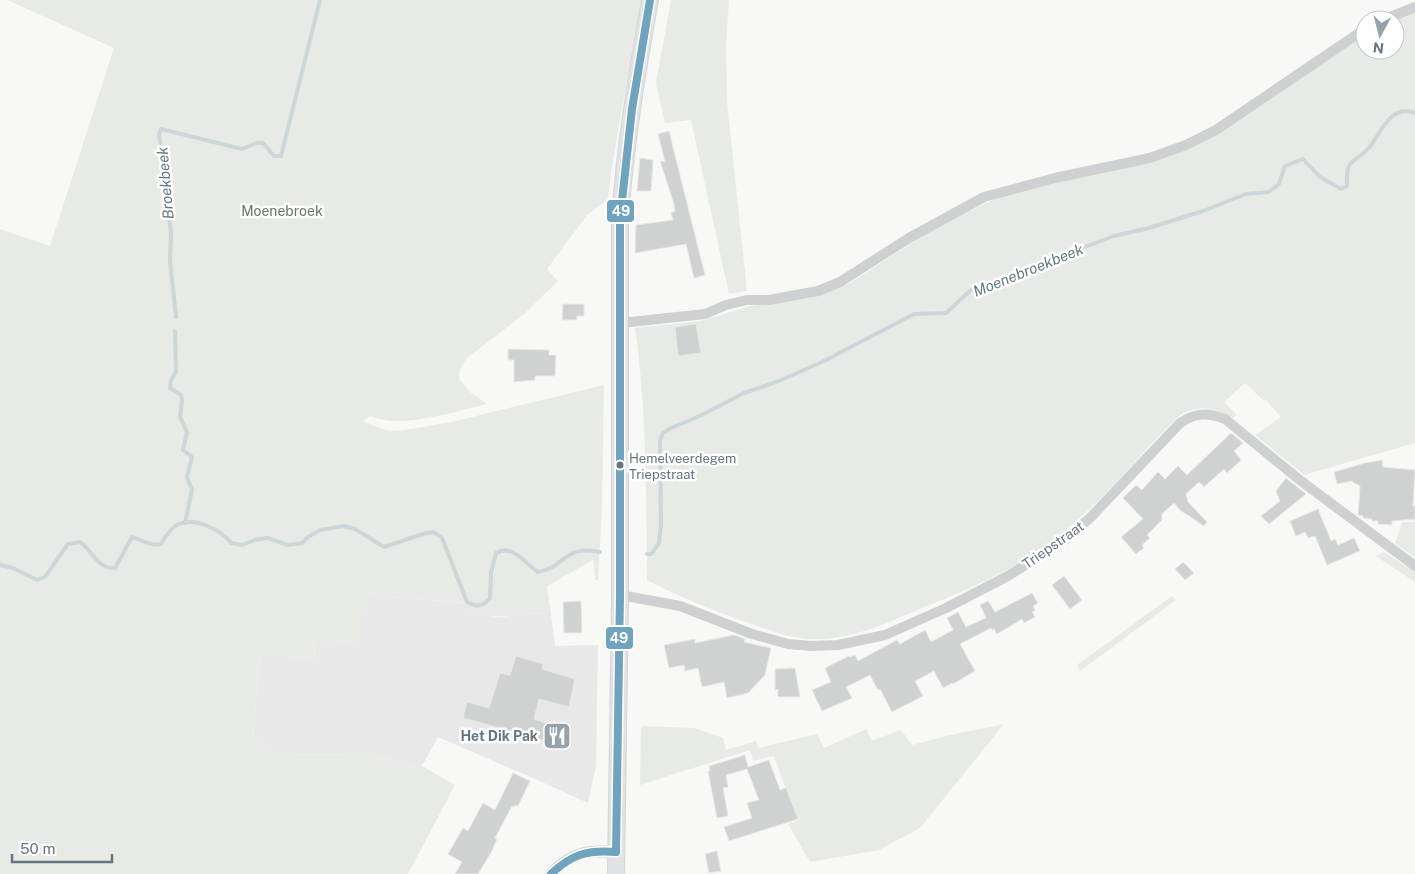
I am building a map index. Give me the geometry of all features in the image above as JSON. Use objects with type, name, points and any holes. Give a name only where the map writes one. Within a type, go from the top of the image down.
[{"type":"main road","points":[[616,874],[620,595],[620,219],[633,94],[650,0]]},
{"type":"street","points":[[620,321],[630,322],[705,314],[726,305],[747,300],[769,300],[818,291],[840,282],[909,238],[984,196],[1055,178],[1150,158],[1186,145],[1216,130],[1355,36]]},
{"type":"street","name":"Triepstraat","points":[[620,595],[680,606],[752,634],[788,644],[812,646],[838,645],[885,635],[946,608],[1008,576],[1059,544],[1091,517],[1180,423],[1189,417],[1201,413],[1214,414],[1225,419],[1301,481],[1415,566]]},
{"type":"street","points":[[551,874],[562,862],[576,856],[594,850],[616,852]]},
{"type":"shaded area","points":[[364,595],[466,603],[493,618],[511,616],[512,613],[551,614],[555,646],[598,645],[596,766],[588,803],[438,737],[422,766],[390,760],[379,755],[273,754],[253,740],[260,652],[314,661],[315,642]]},
{"type":"green space","name":"Moenebroek","points":[[7,0],[641,0],[608,199],[587,215],[547,269],[558,281],[523,315],[467,358],[460,369],[459,379],[470,392],[487,404],[428,418],[397,421],[383,420],[370,416],[363,421],[382,429],[394,431],[418,428],[456,421],[604,385],[602,507],[598,580],[595,580],[593,560],[547,586],[551,614],[512,613],[511,616],[475,617],[468,614],[466,603],[364,595],[360,645],[315,642],[314,661],[260,652],[253,740],[273,744],[274,754],[379,755],[390,760],[422,766],[455,785],[408,874],[0,874],[0,229],[50,246],[114,48]]},
{"type":"green space","points":[[671,0],[729,0],[726,44],[727,102],[747,291],[729,294],[691,120],[665,123],[656,83]]},
{"type":"green space","points":[[1415,11],[1415,443],[1304,475],[1255,435],[1281,417],[1266,400],[1264,401],[1245,383],[1224,402],[1237,415],[1233,418],[1216,410],[1198,408],[1180,416],[1089,510],[1057,537],[1026,559],[996,576],[947,598],[878,626],[840,637],[806,639],[776,633],[700,605],[647,580],[644,422],[635,328],[701,321],[750,306],[810,298],[850,283],[941,224],[993,200],[1033,187],[1151,163],[1176,154],[1355,40],[1355,60],[1405,60],[1405,16]]},
{"type":"green space","points":[[1402,522],[1415,522],[1415,557],[1395,544]]},
{"type":"green space","points":[[1384,552],[1415,572],[1415,582],[1376,556]]},
{"type":"green space","points":[[1172,596],[1176,600],[1080,671],[1077,665]]},
{"type":"green space","points":[[1004,724],[920,828],[879,850],[810,862],[788,824],[797,821],[774,756],[753,761],[750,750],[640,785],[641,726],[695,728],[723,738],[726,750],[756,741],[758,748],[817,734],[824,748],[866,729],[872,741],[901,730],[912,745]]},
{"type":"building","points":[[669,131],[705,275],[694,278],[686,244],[635,253],[636,225],[673,220],[671,213],[675,211],[674,204],[660,161],[665,162],[658,134]]},
{"type":"building","points":[[640,158],[653,160],[651,191],[637,191]]},
{"type":"building","points":[[563,304],[584,304],[584,316],[577,316],[577,320],[562,320]]},
{"type":"building","points":[[696,324],[701,353],[678,356],[675,327]]},
{"type":"building","points":[[508,349],[549,350],[549,355],[556,355],[555,376],[535,376],[535,380],[514,382],[514,360],[508,360]]},
{"type":"building","points":[[1231,433],[1243,443],[1234,451],[1241,460],[1227,473],[1224,469],[1204,487],[1199,482],[1186,494],[1188,502],[1207,522],[1204,526],[1180,510],[1174,503],[1162,514],[1162,520],[1147,535],[1150,538],[1142,545],[1144,548],[1136,554],[1121,537],[1143,519],[1123,498],[1136,485],[1142,490],[1158,472],[1165,479],[1178,466],[1187,475]]},
{"type":"building","points":[[1382,460],[1383,467],[1415,470],[1413,506],[1415,506],[1415,519],[1392,521],[1392,525],[1378,524],[1378,521],[1363,518],[1363,516],[1358,515],[1360,486],[1352,481],[1337,484],[1334,472]]},
{"type":"building","points":[[1286,478],[1306,494],[1269,524],[1261,516],[1280,501],[1276,491]]},
{"type":"building","points":[[1318,509],[1331,541],[1335,539],[1338,545],[1354,538],[1360,551],[1327,565],[1315,536],[1308,538],[1305,532],[1296,536],[1290,521]]},
{"type":"building","points":[[1183,562],[1194,573],[1185,580],[1175,569]]},
{"type":"building","points":[[1064,576],[1082,600],[1070,609],[1052,585]]},
{"type":"building","points":[[1032,593],[1038,603],[1033,606],[1035,610],[1032,612],[1035,617],[1024,623],[1022,619],[997,634],[991,628],[960,644],[975,671],[953,684],[943,688],[934,671],[915,681],[923,696],[892,712],[870,675],[846,687],[852,698],[822,711],[812,690],[831,682],[825,668],[849,656],[855,655],[858,661],[897,640],[900,644],[925,630],[931,642],[953,630],[947,618],[958,612],[966,627],[986,618],[980,605],[988,601],[995,612]]},
{"type":"building","points":[[581,601],[582,633],[564,633],[563,602]]},
{"type":"building","points":[[734,635],[745,639],[744,642],[771,648],[765,675],[748,693],[727,698],[724,682],[702,687],[698,668],[685,671],[684,665],[669,668],[664,645],[695,639],[695,643]]},
{"type":"building","points":[[516,656],[543,664],[542,669],[575,679],[569,707],[539,699],[534,719],[564,729],[558,748],[546,744],[547,741],[463,718],[467,702],[489,708],[500,673],[510,675]]},
{"type":"building","points":[[795,668],[800,697],[778,697],[778,689],[775,690],[775,669]]},
{"type":"building","points":[[745,755],[748,767],[769,760],[780,790],[786,788],[798,819],[729,841],[724,827],[752,818],[747,803],[759,800],[747,769],[726,775],[728,787],[723,788],[728,816],[717,818],[708,771],[710,771],[709,766]]},
{"type":"building","points":[[513,773],[530,781],[518,806],[512,806],[495,838],[497,839],[492,851],[478,874],[455,874],[462,862],[448,854],[463,828],[468,831],[483,803],[495,810]]},
{"type":"building","points":[[717,851],[721,871],[709,873],[705,854]]},
{"type":"waterway","name":"Broekbeek","points":[[176,317],[170,261],[171,233],[159,134],[161,129],[242,149],[257,143],[263,143],[274,156],[281,156],[320,0]]},
{"type":"waterway","name":"Moenebroekbeek","points":[[647,554],[651,554],[659,543],[661,525],[660,440],[663,433],[671,428],[700,416],[744,393],[779,381],[822,362],[914,314],[946,313],[971,290],[1114,236],[1149,228],[1203,211],[1246,194],[1269,192],[1279,184],[1285,166],[1303,159],[1320,177],[1341,189],[1347,186],[1349,166],[1369,148],[1392,116],[1406,111],[1415,113]]},
{"type":"waterway","name":"Broekbeek","points":[[175,331],[176,371],[170,388],[181,395],[180,417],[187,432],[183,450],[192,457],[187,477],[192,490],[185,523]]},
{"type":"waterway","name":"Moenebroekbeek","points":[[0,565],[13,568],[37,580],[45,577],[68,544],[80,542],[99,563],[109,568],[115,568],[132,537],[150,543],[161,544],[173,527],[186,522],[208,526],[215,529],[231,543],[242,545],[267,538],[288,545],[302,543],[320,530],[344,526],[355,529],[384,547],[434,532],[442,538],[467,602],[479,605],[485,603],[490,598],[491,573],[496,553],[502,551],[513,553],[538,572],[547,570],[579,551],[600,552]]},
{"type":"transit line","name":"49","points":[[616,852],[620,595],[620,219],[632,109],[650,0]]},
{"type":"transit line","name":"49","points":[[551,874],[566,862],[581,855],[597,852],[616,852]]},
{"type":"place","name":"Hemelveerdegem Triepstraat","points":[[620,465]]},
{"type":"place","name":"Het Dik Pak","points":[[557,736]]}]
